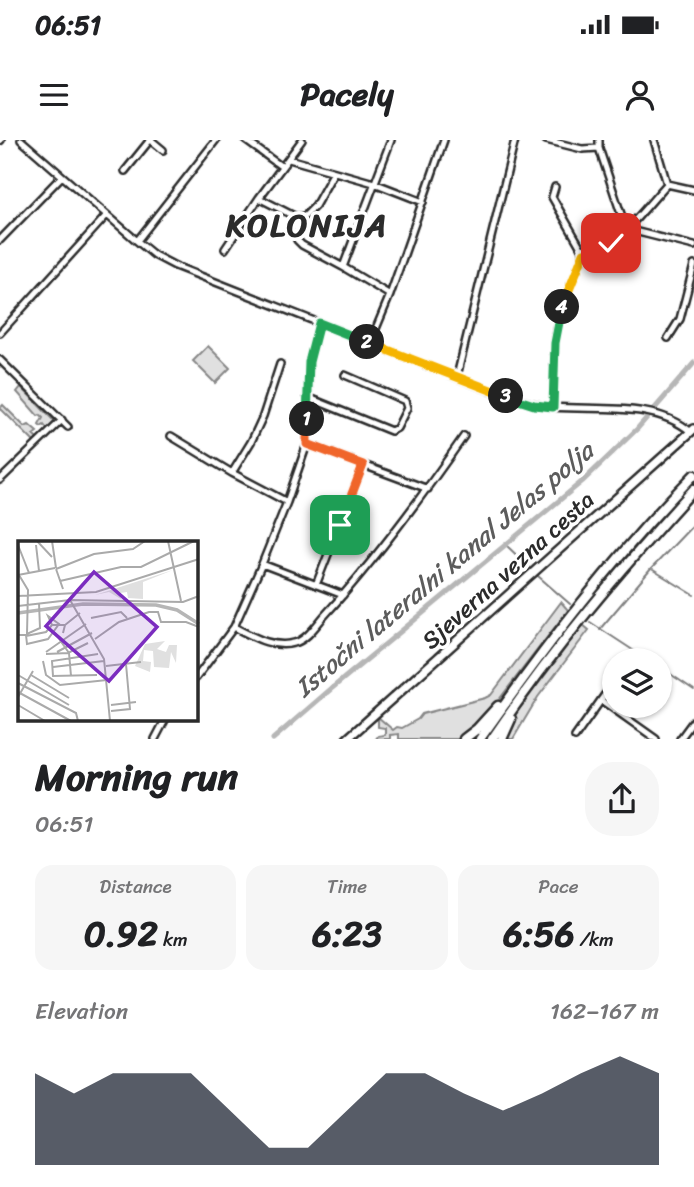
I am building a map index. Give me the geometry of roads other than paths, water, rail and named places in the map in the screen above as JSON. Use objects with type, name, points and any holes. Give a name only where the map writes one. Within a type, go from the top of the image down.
[{"type":"highway","points":[[480,739],[604,576],[694,475]]},
{"type":"highway","points":[[492,739],[530,685],[613,580],[694,489]]},
{"type":"highway","points":[[464,739],[484,722],[521,675],[532,668]]},
{"type":"highway","points":[[502,739],[526,698],[530,685]]},
{"type":"main road","name":"Sjeverna vezna cesta","points":[[347,739],[692,430]]},
{"type":"street","points":[[21,140],[136,241],[175,266],[494,392],[534,405],[641,411],[673,420],[692,430]]},
{"type":"street","points":[[125,171],[150,140],[163,150]]},
{"type":"street","points":[[136,241],[216,140]]},
{"type":"street","points":[[245,140],[282,167]]},
{"type":"street","points":[[225,249],[302,140]]},
{"type":"street","points":[[343,267],[391,140]]},
{"type":"street","points":[[370,343],[390,295],[444,140]]},
{"type":"street","points":[[457,376],[515,140]]},
{"type":"street","points":[[546,140],[582,149],[599,148]]},
{"type":"street","points":[[599,140],[599,148],[626,229]]},
{"type":"street","points":[[654,140],[667,184]]},
{"type":"street","points":[[289,159],[374,183],[423,202]]},
{"type":"street","points":[[259,198],[296,217],[305,216],[315,206],[334,172]]},
{"type":"street","points":[[0,240],[61,176]]},
{"type":"street","points":[[667,184],[694,190]]},
{"type":"street","points":[[584,253],[599,250],[611,243],[667,184]]},
{"type":"street","points":[[555,187],[552,198],[584,253]]},
{"type":"street","points":[[0,333],[106,216]]},
{"type":"street","points":[[296,217],[297,240],[302,245],[390,295]]},
{"type":"street","points":[[626,229],[694,246]]},
{"type":"street","points":[[553,407],[555,343],[561,309],[584,253]]},
{"type":"street","points":[[668,338],[680,319],[694,265]]},
{"type":"street","points":[[198,675],[234,627],[287,502],[307,444],[309,362],[319,323]]},
{"type":"street","points":[[0,360],[68,427]]},
{"type":"street","points":[[232,473],[263,416],[280,364]]},
{"type":"street","points":[[307,397],[391,431],[397,428],[407,408],[405,401],[345,376]]},
{"type":"street","points":[[0,480],[62,421]]},
{"type":"street","points":[[171,436],[287,502]]},
{"type":"street","points":[[234,627],[267,643],[296,643],[305,637],[343,595],[428,489],[464,436]]},
{"type":"street","points":[[307,444],[428,489]]},
{"type":"street","points":[[316,585],[363,465]]},
{"type":"street","points":[[262,564],[343,595]]},
{"type":"street","points":[[575,737],[601,700],[656,739]]},
{"type":"street","points":[[680,739],[694,720]]},
{"type":"street","points":[[155,739],[164,722]]},
{"type":"waterway","name":"Istočni lateralni kanal Jelas polja","points":[[273,739],[584,480],[637,429],[694,363]]},
{"type":"waterway","points":[[600,629],[694,524]]},
{"type":"waterway","points":[[506,545],[529,567]]},
{"type":"waterway","points":[[653,570],[694,595]]},
{"type":"waterway","points":[[538,576],[570,604]]},
{"type":"waterway","points":[[590,622],[630,648]]},
{"type":"waterway","points":[[672,675],[694,690]]},
{"type":"district","name":"KOLONIJA","points":[[307,225]]}]
